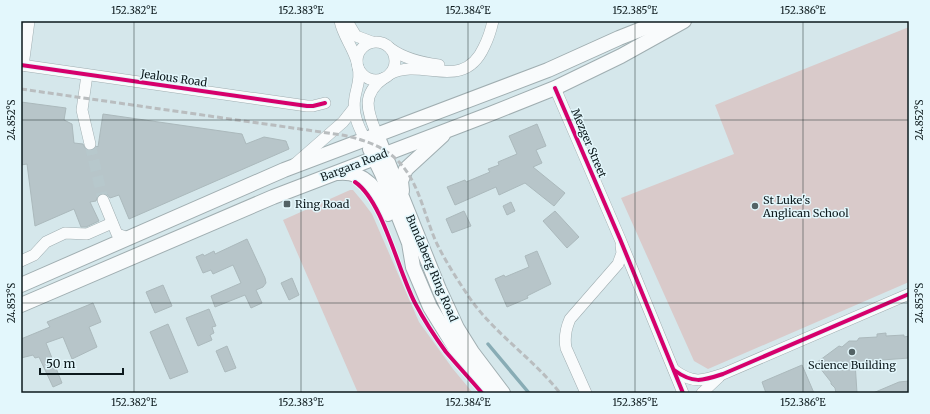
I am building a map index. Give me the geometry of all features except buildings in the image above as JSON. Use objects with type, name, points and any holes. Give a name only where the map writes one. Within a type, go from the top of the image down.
[{"type":"main road","name":"Bargara Road","points":[[21,285],[284,170],[548,70],[619,38],[662,21]]},
{"type":"main road","name":"Bargara Road","points":[[21,304],[262,201],[555,88],[621,56],[684,21]]},
{"type":"main road","points":[[548,70],[555,88]]},
{"type":"main road","points":[[402,196],[401,181],[404,172],[448,130]]},
{"type":"main road","name":"Bundaberg Ring Road","points":[[371,137],[402,196],[439,289],[457,328],[472,352],[503,393]]},
{"type":"main road","name":"Bundaberg Ring Road","points":[[380,155],[409,243],[413,267],[430,307],[459,354],[492,393]]},
{"type":"main road","points":[[332,173],[342,172],[355,174],[363,177],[368,182],[383,201],[403,253],[413,267]]},
{"type":"street","points":[[22,66],[29,21]]},
{"type":"street","points":[[340,21],[346,38],[355,55],[357,64],[359,79],[354,108],[358,123],[371,137]]},
{"type":"street","points":[[347,21],[356,36],[372,42],[383,43],[404,57],[418,61],[441,65],[465,63],[477,56],[483,49]]},
{"type":"street","points":[[371,137],[368,101],[372,89],[378,82],[387,76],[404,69],[439,72],[463,69],[473,63],[483,49],[493,21]]},
{"type":"street","points":[[372,42],[367,44],[359,51],[357,64],[362,74],[370,79],[387,76],[395,62],[392,49]]},
{"type":"street","name":"Jealous Road","points":[[22,66],[307,106],[325,103]]},
{"type":"street","points":[[87,75],[82,110],[90,144]]},
{"type":"street","name":"Mezger Street","points":[[555,88],[606,205],[684,393]]},
{"type":"street","points":[[284,170],[298,161],[343,122],[354,108]]},
{"type":"street","points":[[103,200],[117,234],[128,238]]},
{"type":"street","points":[[21,261],[34,255],[46,242],[66,233],[87,234],[112,223]]},
{"type":"street","points":[[586,393],[566,348],[566,329],[570,319],[618,264],[622,253],[620,239]]},
{"type":"street","points":[[674,370],[692,380],[699,381],[723,374],[909,294]]},
{"type":"street","points":[[702,393],[723,374]]},
{"type":"shaded area","name":"St Luke's Anglican School","points":[[909,27],[909,282],[708,369],[694,361],[621,198],[734,154],[715,105]]},
{"type":"shaded area","points":[[353,190],[372,214],[419,322],[453,369],[473,393],[358,393],[283,220]]},
{"type":"waterway","points":[[488,344],[529,393]]},
{"type":"tunnel","points":[[90,144],[103,200]]},
{"type":"railway","points":[[21,89],[342,135],[365,141],[380,147],[399,162],[412,180],[432,233],[443,256],[475,305],[486,319],[536,367],[560,393]]},
{"type":"cycle path","points":[[21,65],[307,106],[325,103]]},
{"type":"cycle path","points":[[555,88],[620,239],[683,393]]},
{"type":"cycle path","points":[[355,182],[365,191],[374,204],[382,220],[415,303],[426,322],[446,352],[482,393]]},
{"type":"cycle path","points":[[674,370],[687,378],[698,380],[723,374],[909,294]]},
{"type":"place","name":"Ring Road","points":[[287,204]]},
{"type":"place","name":"St Luke's Anglican School","points":[[755,206]]},
{"type":"place","name":"Science Building","points":[[852,352]]}]
